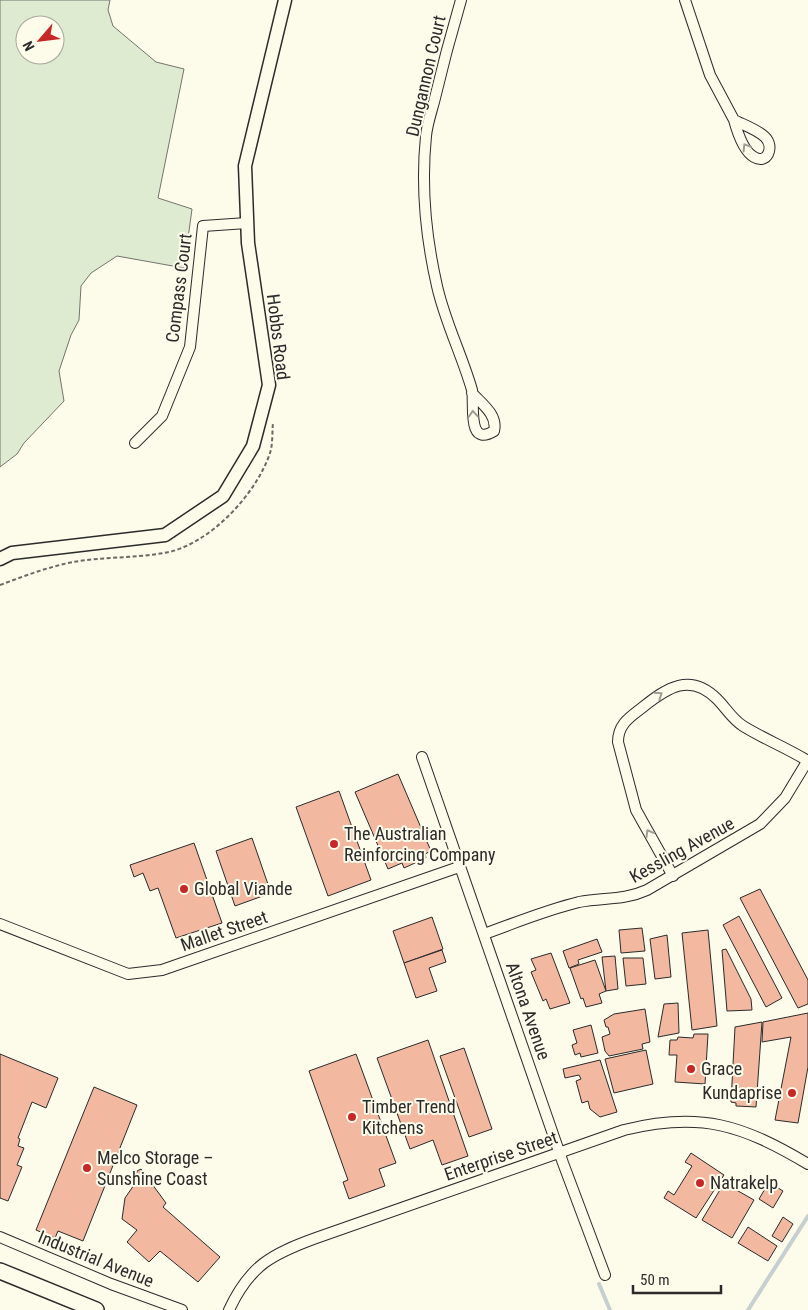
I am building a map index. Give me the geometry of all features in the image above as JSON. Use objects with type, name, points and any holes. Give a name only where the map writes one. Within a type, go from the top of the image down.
[{"type":"main road","points":[[0,1271],[96,1310]]},
{"type":"street","name":"Hobbs Road","points":[[0,559],[12,553],[165,535],[223,496],[253,446],[269,385],[248,243],[245,166],[285,0]]},
{"type":"street","name":"Dungannon Court","points":[[461,0],[441,71],[426,135],[425,206],[437,287],[472,393]]},
{"type":"street","points":[[685,0],[710,74],[734,120]]},
{"type":"street","name":"Compass Court","points":[[135,443],[162,416],[190,347],[203,226],[247,223]]},
{"type":"street","points":[[672,876],[634,802],[618,742],[618,734],[625,721],[672,687],[692,684],[717,699],[729,714],[744,727],[808,760]]},
{"type":"street","name":"Altona Avenue","points":[[422,757],[458,866],[605,1274]]},
{"type":"street","name":"Kessling Avenue","points":[[484,934],[544,912],[580,902],[632,896],[647,890],[760,824],[785,798],[808,760]]},
{"type":"street","name":"Mallet Street","points":[[0,924],[128,974],[162,970],[458,866]]},
{"type":"street","name":"Enterprise Street","points":[[229,1310],[247,1279],[261,1264],[279,1252],[624,1130],[663,1121],[708,1122],[754,1134],[808,1164]]},
{"type":"street","name":"Industrial Avenue","points":[[0,1237],[112,1284],[182,1310]]},
{"type":"path","points":[[0,584],[37,571],[73,562],[164,553],[188,547],[210,533],[242,501],[256,482],[270,452],[273,423]]},
{"type":"green space","points":[[0,0],[110,0],[108,10],[113,26],[156,62],[184,69],[158,198],[192,209],[184,268],[117,256],[91,273],[81,286],[79,320],[71,335],[59,371],[64,401],[24,443],[17,454],[0,467]]},
{"type":"building","points":[[398,774],[431,851],[425,854],[426,858],[404,868],[402,863],[388,869],[355,792]]},
{"type":"building","name":"The Australian Reinforcing Company","points":[[339,791],[371,880],[328,896],[296,807]]},
{"type":"building","points":[[252,838],[271,893],[235,906],[216,851]]},
{"type":"building","name":"Global Viande","points":[[194,843],[222,923],[176,938],[158,888],[150,891],[143,873],[134,877],[130,865]]},
{"type":"building","points":[[760,889],[808,980],[808,1004],[798,1008],[740,898]]},
{"type":"building","points":[[739,916],[782,998],[766,1007],[723,925]]},
{"type":"building","points":[[432,917],[443,949],[404,963],[393,931]]},
{"type":"building","points":[[642,928],[645,951],[621,953],[619,930]]},
{"type":"building","points":[[708,930],[717,1026],[692,1030],[682,933]]},
{"type":"building","points":[[667,935],[671,977],[655,979],[650,939]]},
{"type":"building","points":[[597,939],[602,952],[578,960],[579,964],[569,968],[563,951]]},
{"type":"building","points":[[726,949],[751,999],[752,1010],[727,1011],[722,950]]},
{"type":"building","points":[[442,950],[446,962],[429,968],[437,991],[416,998],[404,963]]},
{"type":"building","points":[[551,953],[570,1003],[550,1009],[546,999],[543,1001],[531,972],[536,970],[531,959]]},
{"type":"building","points":[[615,956],[618,989],[606,991],[602,957]]},
{"type":"building","points":[[623,958],[643,958],[646,984],[626,986]]},
{"type":"building","points":[[595,960],[606,991],[599,994],[602,1003],[586,1007],[583,998],[581,999],[570,968]]},
{"type":"building","points":[[678,1003],[679,1033],[658,1037],[664,1004]]},
{"type":"building","points":[[645,1009],[650,1042],[642,1044],[643,1049],[609,1056],[605,1051],[602,1037],[610,1034],[604,1020],[614,1014]]},
{"type":"building","name":"Kundaprise","points":[[808,1013],[808,1067],[798,1123],[775,1120],[791,1037],[762,1042],[763,1022]]},
{"type":"building","points":[[762,1022],[756,1107],[736,1106],[736,1103],[731,1102],[735,1027]]},
{"type":"building","points":[[591,1025],[598,1053],[581,1057],[580,1053],[575,1055],[572,1045],[577,1043],[573,1030]]},
{"type":"building","name":"Grace","points":[[694,1034],[708,1034],[705,1084],[675,1082],[677,1055],[669,1055],[670,1040],[677,1040],[678,1037],[693,1038]]},
{"type":"building","points":[[428,1040],[468,1156],[442,1165],[433,1140],[410,1149],[377,1058]]},
{"type":"building","points":[[464,1048],[492,1129],[469,1137],[440,1056]]},
{"type":"building","name":"Grace","points":[[646,1050],[653,1084],[614,1093],[605,1059]]},
{"type":"building","points":[[0,1054],[58,1078],[46,1108],[32,1102],[18,1138],[20,1139],[18,1146],[24,1148],[17,1165],[22,1167],[8,1201],[0,1198]]},
{"type":"building","name":"Timber Trend Kitchens","points":[[356,1054],[396,1163],[379,1169],[385,1186],[349,1199],[343,1182],[348,1180],[309,1071]]},
{"type":"building","points":[[600,1060],[617,1112],[600,1117],[590,1109],[588,1101],[582,1103],[576,1081],[581,1079],[579,1075],[565,1078],[563,1069]]},
{"type":"building","name":"Melco Storage – Sunshine Coast","points":[[94,1087],[137,1105],[83,1241],[58,1231],[55,1238],[36,1230]]},
{"type":"building","name":"Natrakelp","points":[[691,1153],[724,1175],[696,1218],[664,1198],[668,1191],[674,1195],[692,1166],[685,1162]]},
{"type":"building","points":[[141,1169],[166,1203],[163,1207],[220,1257],[198,1282],[160,1251],[149,1262],[127,1242],[137,1230],[122,1219],[125,1198],[134,1185],[137,1171]]},
{"type":"building","points":[[769,1182],[783,1191],[773,1208],[759,1199]]},
{"type":"building","points":[[724,1183],[754,1200],[732,1238],[702,1220]]},
{"type":"building","points":[[783,1217],[793,1224],[782,1242],[772,1236]]},
{"type":"building","points":[[748,1227],[777,1246],[768,1261],[738,1243]]},
{"type":"waterway","points":[[748,1310],[808,1216]]},
{"type":"waterway","points":[[599,1284],[610,1310]]},
{"type":"place","name":"The Australian Reinforcing Company","points":[[334,844]]},
{"type":"place","name":"Global Viande","points":[[184,889]]},
{"type":"place","name":"Grace","points":[[691,1069]]},
{"type":"place","name":"Kundaprise","points":[[792,1093]]},
{"type":"place","name":"Timber Trend Kitchens","points":[[352,1117]]},
{"type":"place","name":"Melco Storage – Sunshine Coast","points":[[87,1168]]},
{"type":"place","name":"Natrakelp","points":[[700,1183]]}]
